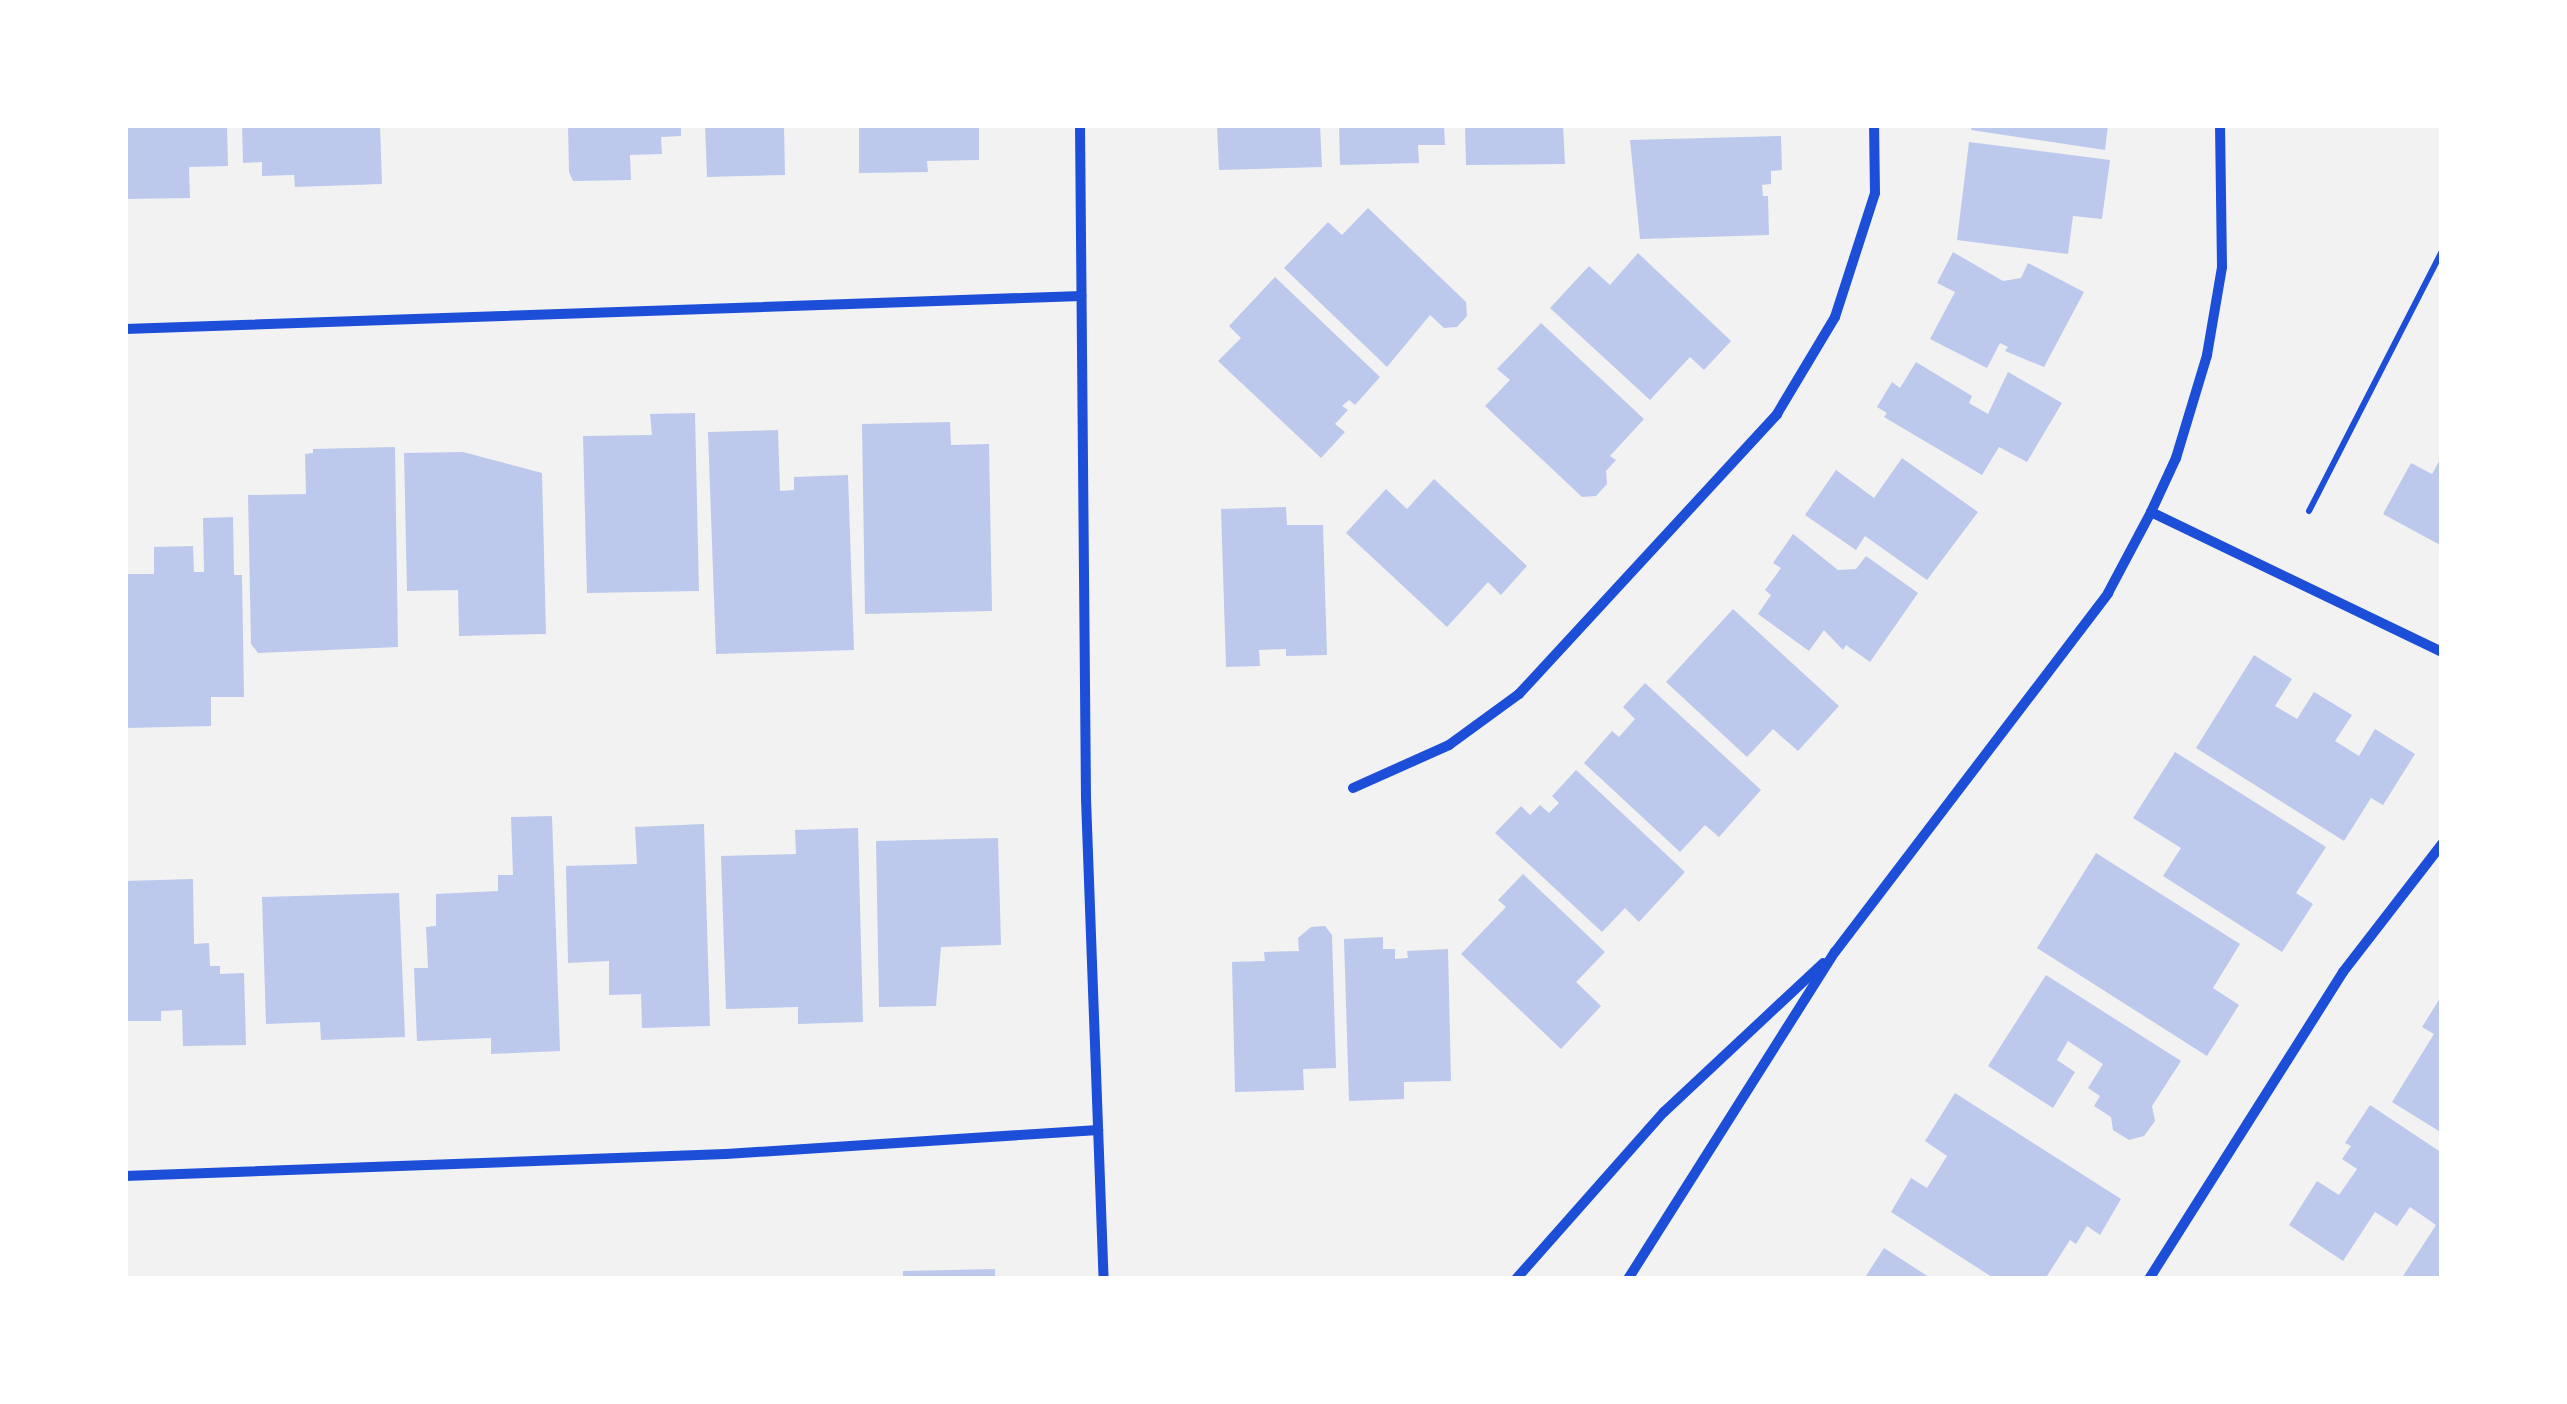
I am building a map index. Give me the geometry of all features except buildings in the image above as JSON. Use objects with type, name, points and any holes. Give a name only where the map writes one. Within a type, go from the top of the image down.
[{"type":"street","points":[[1080,125],[1086,799],[1104,1279]]},
{"type":"street","points":[[1353,788],[1449,745],[1519,694],[1777,414],[1835,317],[1875,193],[1874,125]]},
{"type":"street","points":[[1628,1279],[1835,952],[2108,594],[2152,512],[2179,447],[2207,355],[2222,268],[2220,125]]},
{"type":"street","points":[[125,328],[1082,296]]},
{"type":"street","points":[[2152,512],[2442,652]]},
{"type":"street","points":[[2150,1279],[2253,1108],[2343,972],[2442,844]]},
{"type":"street","points":[[1516,1279],[1664,1112],[1835,952]]},
{"type":"street","points":[[125,1176],[726,1154],[1098,1130]]},
{"type":"path","points":[[2309,511],[2442,250]]}]
